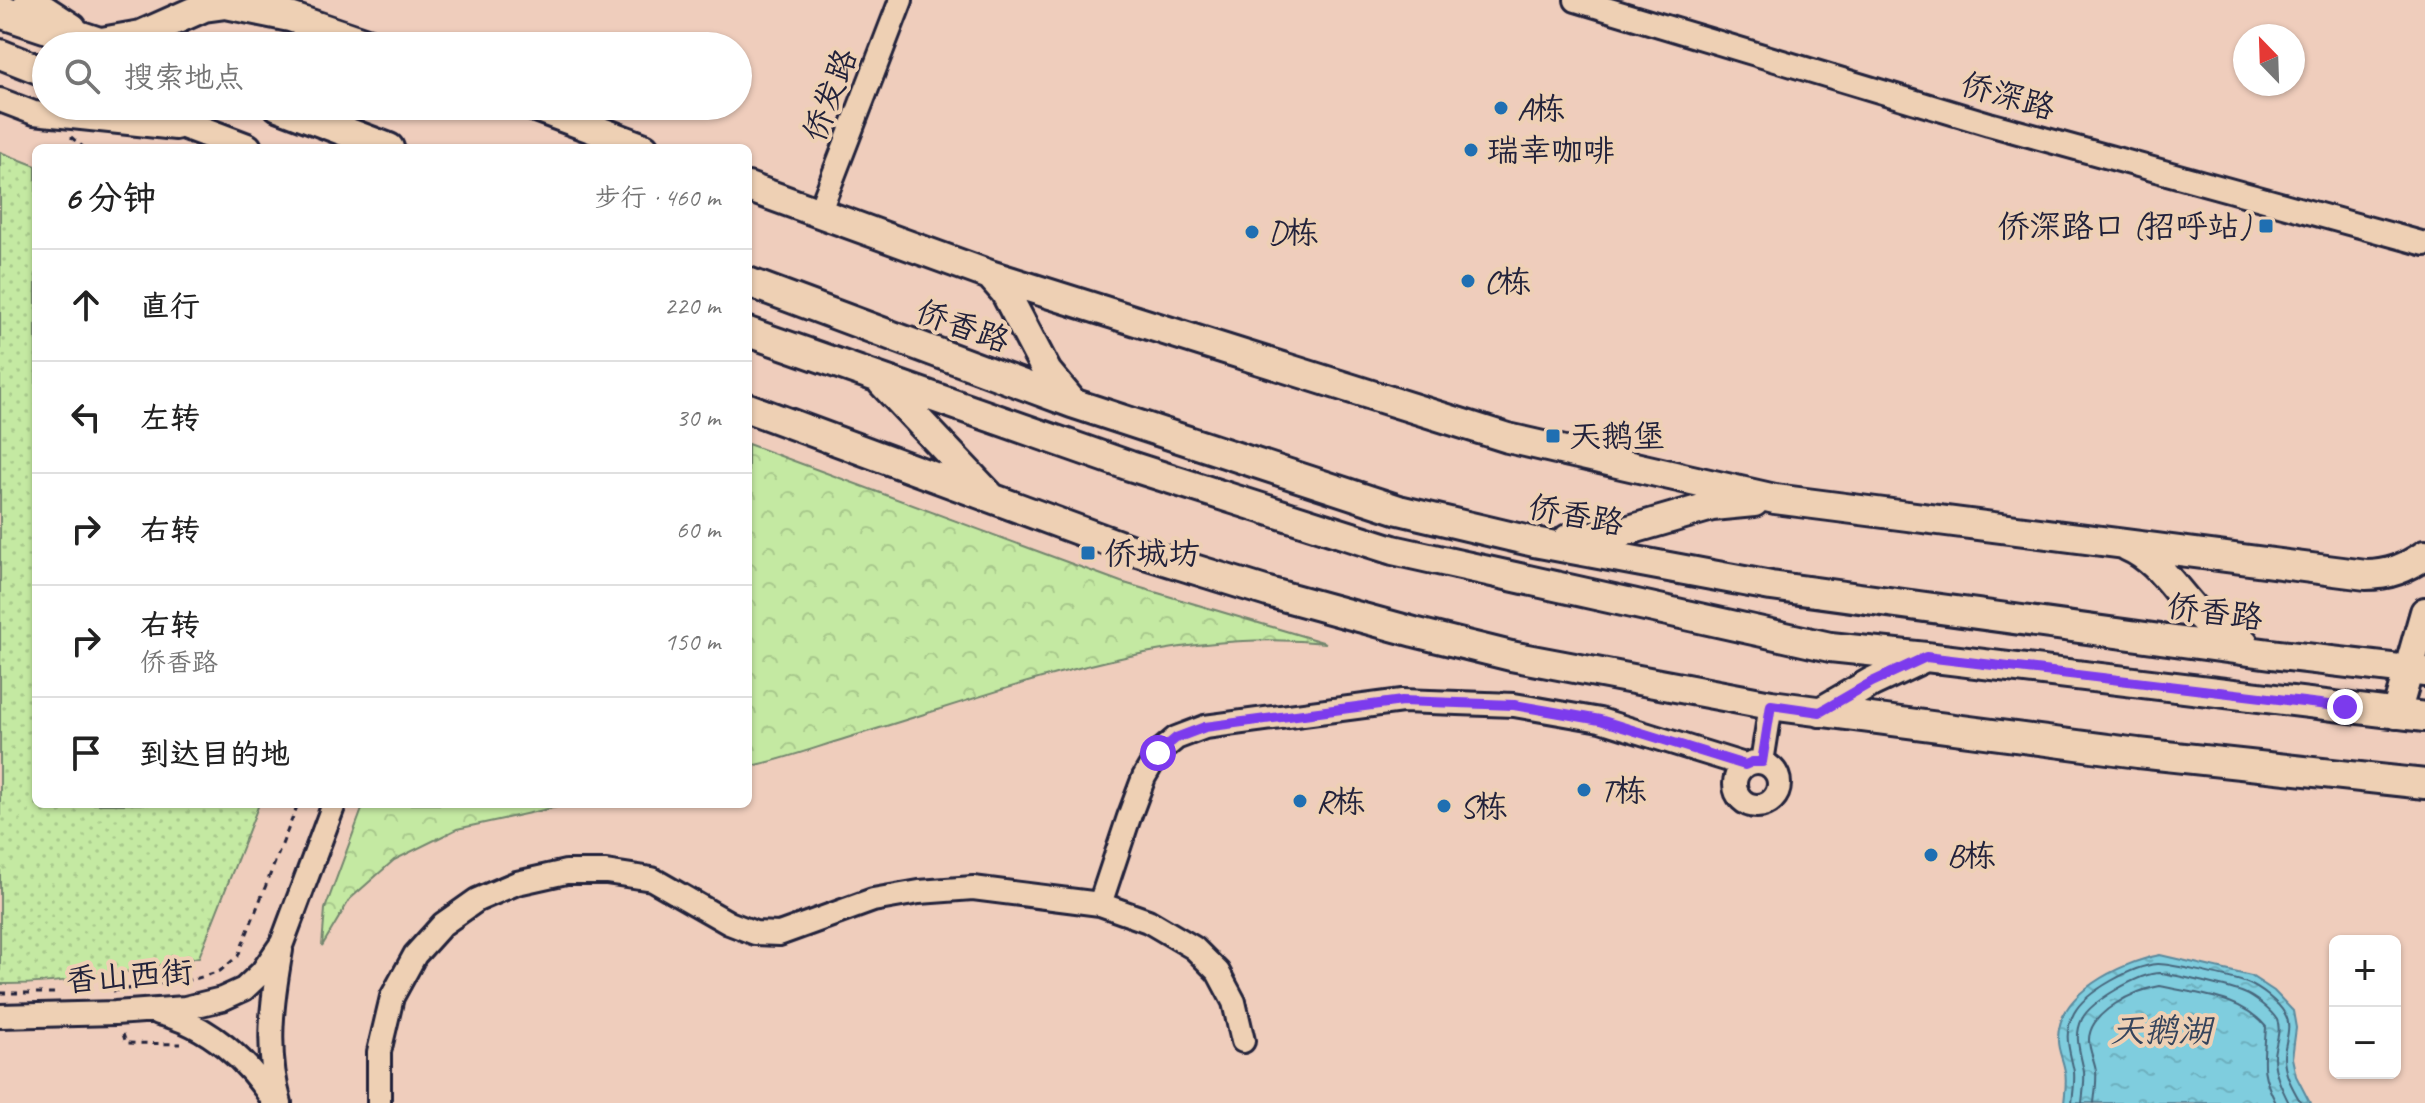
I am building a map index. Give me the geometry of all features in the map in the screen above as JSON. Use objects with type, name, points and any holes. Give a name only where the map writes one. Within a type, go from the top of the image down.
[{"type":"highway","points":[[0,11],[64,32]]},
{"type":"main road","points":[[29,0],[81,32]]},
{"type":"main road","points":[[148,32],[212,2],[291,9],[342,32]]},
{"type":"main road","points":[[0,54],[32,67]]},
{"type":"main road","points":[[173,120],[236,144]]},
{"type":"main road","points":[[315,120],[378,144]]},
{"type":"main road","points":[[570,120],[633,144]]},
{"type":"main road","points":[[752,188],[990,275],[1508,438],[1775,499],[2366,575],[2382,575],[2402,569],[2425,555]]},
{"type":"main road","points":[[990,275],[1005,292],[1047,372],[1072,403]]},
{"type":"main road","name":"侨香路","points":[[752,283],[1072,403],[1399,510],[1534,542],[1771,586],[2417,671]]},
{"type":"main road","points":[[752,333],[1130,466],[1393,550],[1830,647],[2425,716]]},
{"type":"main road","points":[[879,378],[996,501]]},
{"type":"main road","points":[[752,410],[1147,555],[1268,592],[1511,656],[1622,679],[1820,712],[2138,753],[2425,784]]},
{"type":"main road","points":[[1534,542],[1612,535],[1712,506],[1775,499]]},
{"type":"main road","points":[[2117,542],[2154,563],[2207,622],[2232,638],[2271,654]]},
{"type":"main road","points":[[2396,714],[2417,671],[2425,612]]},
{"type":"main road","points":[[1820,712],[1872,682],[1926,657]]},
{"type":"street","name":"侨发路","points":[[819,213],[901,0]]},
{"type":"street","name":"侨深路","points":[[1576,0],[1989,124],[2425,244]]},
{"type":"street","points":[[0,100],[32,112]]},
{"type":"street","points":[[102,120],[199,130]]},
{"type":"street","points":[[1100,904],[1144,777],[1158,753],[1176,738],[1205,727],[1402,701],[1514,705],[1600,720],[1753,764],[1771,705]]},
{"type":"street","name":"香山西街","points":[[0,1016],[150,1011],[205,1004],[244,989],[262,972],[282,943],[333,808]]},
{"type":"street","points":[[379,1103],[379,1052],[392,997],[415,955],[443,924],[477,900],[517,883],[566,872],[606,872],[652,879],[729,923],[755,933],[779,934],[873,900],[919,892],[973,888],[1100,904],[1148,921],[1194,948],[1218,972],[1234,1002],[1243,1041]]},
{"type":"street","points":[[277,1103],[271,1017],[282,943]]},
{"type":"street","points":[[150,1011],[182,1021],[224,1045],[277,1103]]},
{"type":"path","points":[[108,992],[195,979],[220,971],[238,956],[296,808]]},
{"type":"green space","points":[[0,152],[32,164],[32,808],[257,808],[199,957],[100,976],[0,984]]},
{"type":"green space","points":[[752,445],[1121,582],[1326,643],[1264,640],[1203,644],[1143,653],[1024,683],[752,766]]},
{"type":"green space","points":[[363,808],[553,808],[457,829],[394,860],[350,899],[322,946],[325,909]]},
{"type":"water","name":"天鹅湖","points":[[2160,955],[2251,976],[2274,991],[2293,1011],[2296,1028],[2292,1058],[2296,1076],[2310,1103],[2064,1103],[2066,1076],[2058,1041],[2060,1024],[2067,1008],[2093,983],[2110,973]]},
{"type":"place","name":"A栋","points":[[1501,108]]},
{"type":"place","name":"瑞幸咖啡","points":[[1471,150]]},
{"type":"place","name":"侨深路口 (招呼站)","points":[[2266,226]]},
{"type":"place","name":"D栋","points":[[1252,232]]},
{"type":"place","name":"C栋","points":[[1468,281]]},
{"type":"place","name":"天鹅堡","points":[[1553,436]]},
{"type":"place","name":"侨城坊","points":[[1088,553]]},
{"type":"place","name":"T栋","points":[[1584,790]]},
{"type":"place","name":"R栋","points":[[1300,801]]},
{"type":"place","name":"S栋","points":[[1444,806]]},
{"type":"place","name":"B栋","points":[[1931,855]]},
{"type":"route","points":[[1158,753],[1176,738],[1205,727],[1402,701],[1452,702],[1514,705],[1600,720],[1745,765],[1762,762],[1771,705],[1820,712],[1872,682],[1926,657],[2345,707]]}]
